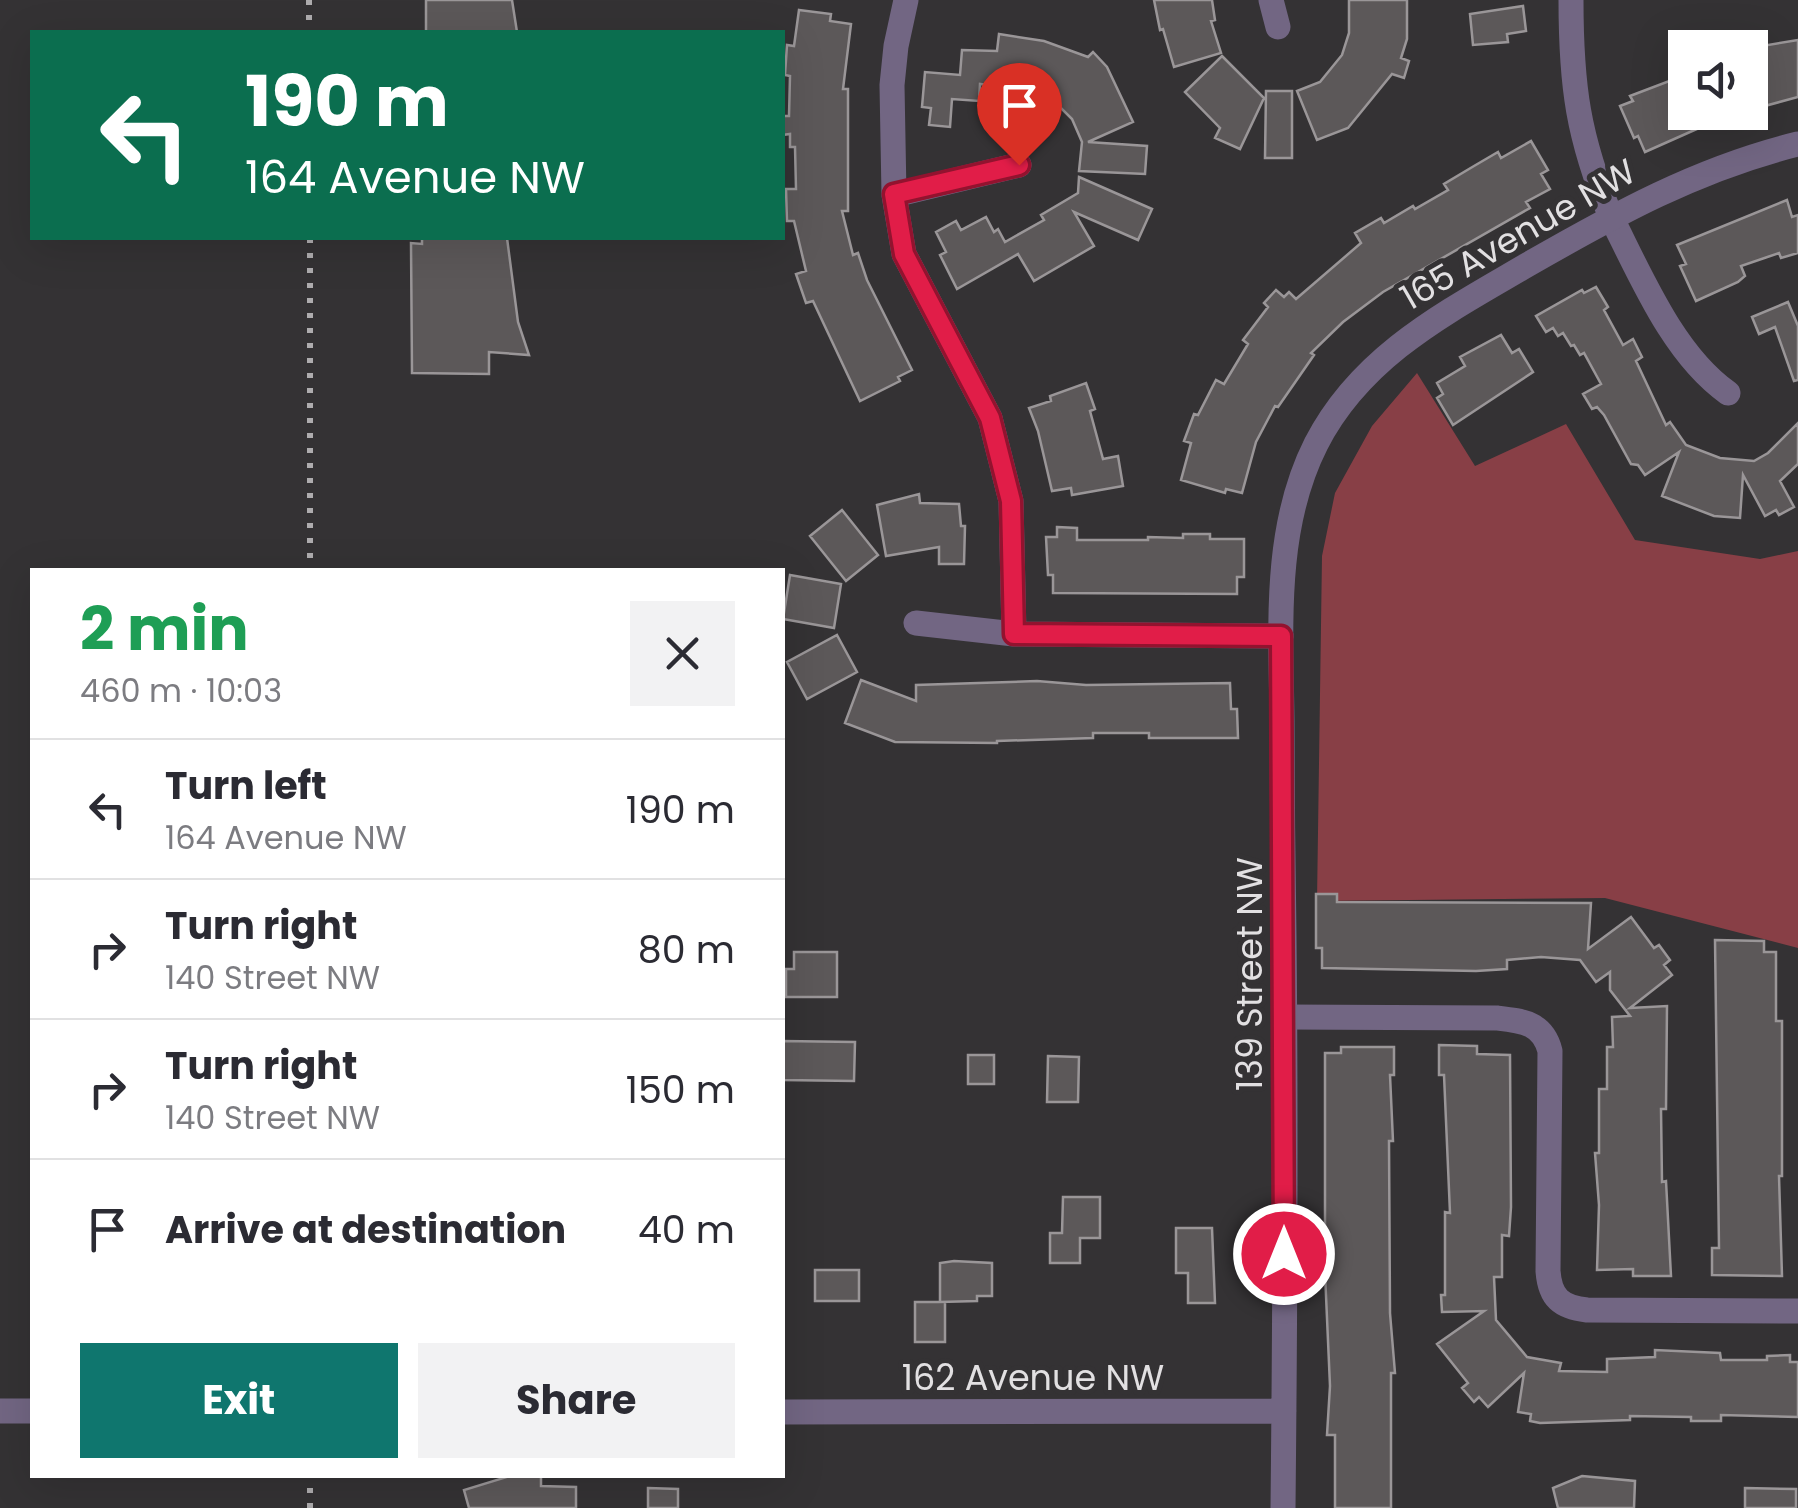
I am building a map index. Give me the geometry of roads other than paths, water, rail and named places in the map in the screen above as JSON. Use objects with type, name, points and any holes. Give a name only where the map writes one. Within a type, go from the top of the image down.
[{"type":"street","points":[[906,0],[892,85],[894,194],[904,254],[990,418],[1011,501],[1014,634]]},
{"type":"street","points":[[1271,0],[1278,27]]},
{"type":"street","points":[[1571,0],[1573,74],[1580,132],[1611,217],[1686,355],[1728,393]]},
{"type":"street","name":"165 Avenue NW","points":[[1316,445],[1339,403],[1390,352],[1427,323],[1611,217],[1698,175],[1798,144]]},
{"type":"street","points":[[894,194],[1019,165]]},
{"type":"street","name":"139 Street NW","points":[[1283,1508],[1283,570],[1300,480],[1316,445]]},
{"type":"street","points":[[916,623],[1014,634],[1281,636]]},
{"type":"street","points":[[1284,1017],[1497,1018],[1531,1024],[1547,1037],[1550,1050],[1548,1272],[1552,1294],[1565,1306],[1587,1310],[1798,1311]]},
{"type":"street","points":[[0,1411],[30,1411]]},
{"type":"street","name":"162 Avenue NW","points":[[785,1412],[1284,1411]]},
{"type":"railway","points":[[309,0],[309,30]]},
{"type":"railway","points":[[310,240],[310,568]]},
{"type":"railway","points":[[310,1478],[310,1508]]}]
